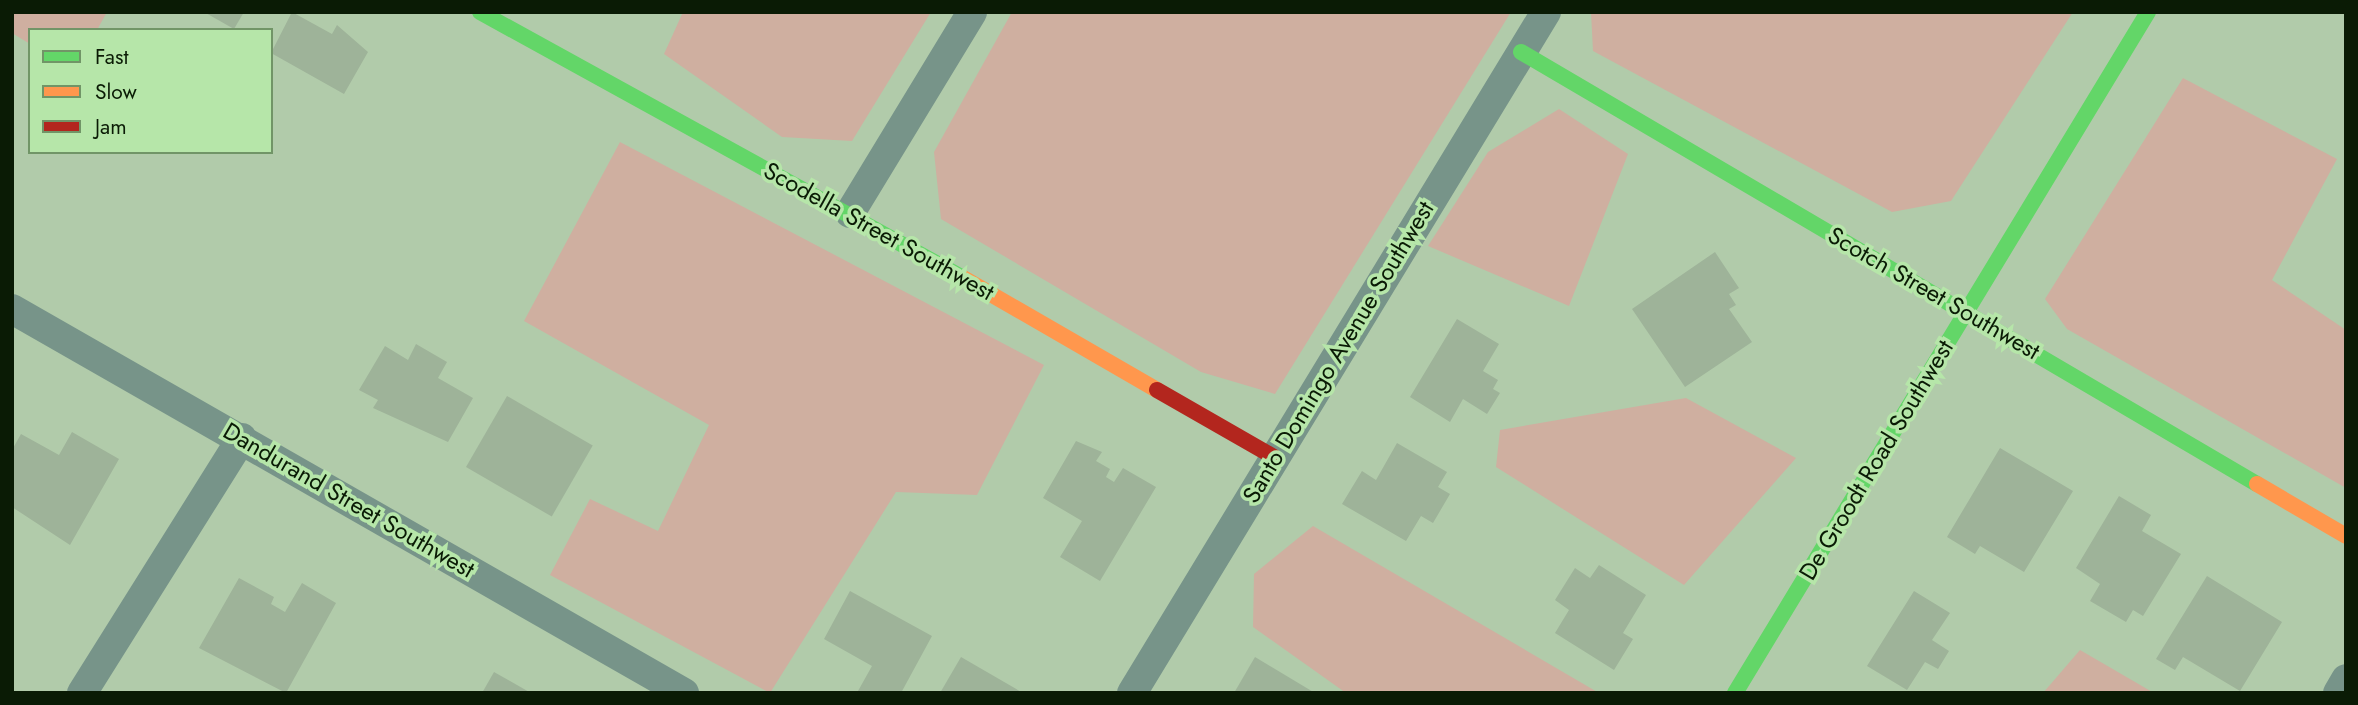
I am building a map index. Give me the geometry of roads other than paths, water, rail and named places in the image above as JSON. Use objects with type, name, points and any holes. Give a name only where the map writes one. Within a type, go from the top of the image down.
[{"type":"street","name":"Scodella Street Southwest","points":[[480,12],[850,213],[1274,457]]},
{"type":"street","points":[[850,213],[972,12]]},
{"type":"street","name":"Santo Domingo Avenue Southwest","points":[[1132,693],[1545,12]]},
{"type":"street","name":"De Groodt Road Southwest","points":[[1735,693],[2148,12]]},
{"type":"street","name":"Scotch Street Southwest","points":[[1521,52],[2346,536]]},
{"type":"street","name":"Dandurand Street Southwest","points":[[12,309],[242,438],[684,693]]},
{"type":"street","points":[[82,693],[242,438]]},
{"type":"street","points":[[2337,693],[2346,679]]}]
